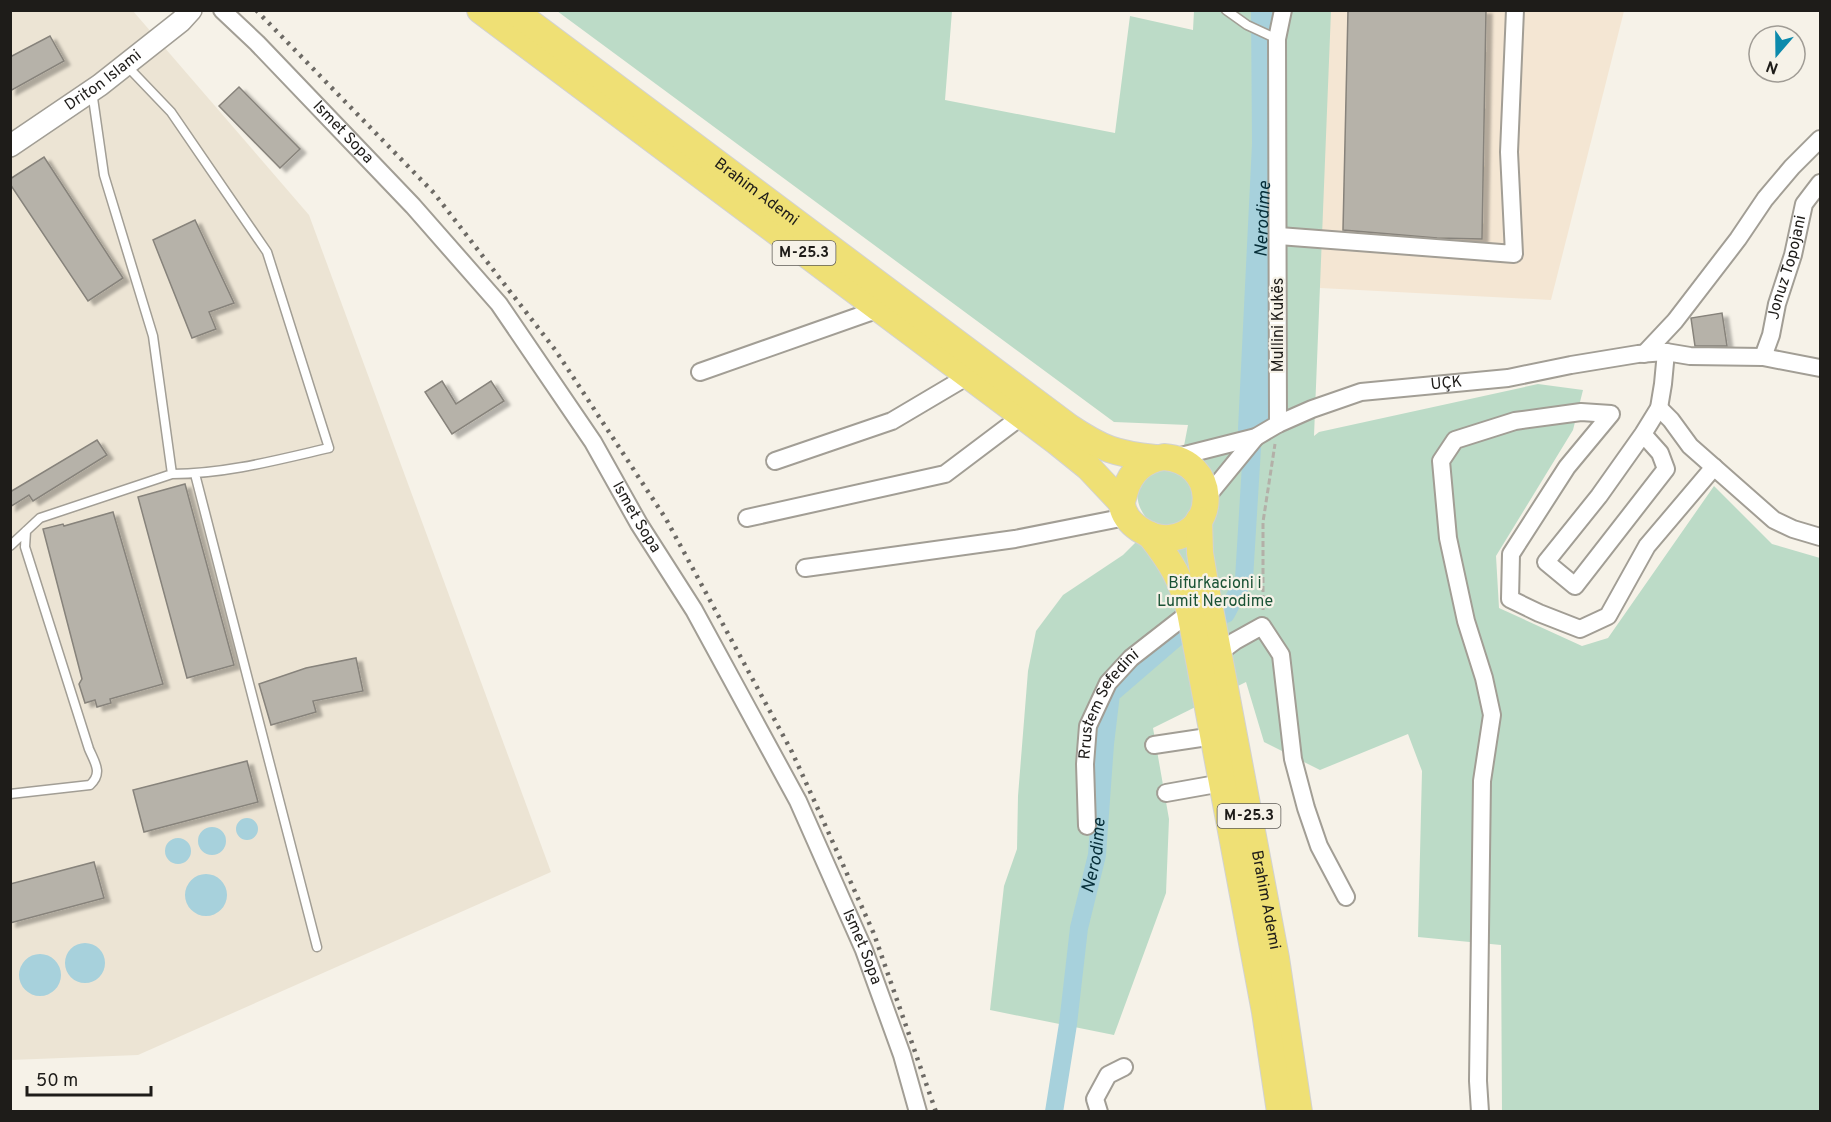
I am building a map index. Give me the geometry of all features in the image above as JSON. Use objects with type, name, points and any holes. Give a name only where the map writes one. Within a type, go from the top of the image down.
[{"type":"main road","name":"Brahim Ademi","points":[[480,10],[1088,467],[1170,560],[1179,576],[1190,612],[1265,1012],[1280,1112]]},
{"type":"main road","name":"Brahim Ademi","points":[[513,10],[1076,431],[1105,449],[1125,455],[1164,458],[1190,465],[1202,479],[1200,554],[1276,958],[1299,1112]]},
{"type":"main road","points":[[1124,510],[1127,484],[1132,475],[1147,462],[1164,458]]},
{"type":"main road","points":[[1150,535],[1171,538],[1182,534],[1192,528],[1203,509]]},
{"type":"street","name":"Ismet Sopa","points":[[222,10],[257,43],[391,183],[499,304],[593,442],[639,524],[694,610],[798,801],[864,950],[902,1054],[918,1112]]},
{"type":"street","name":"Mullini Kukës","points":[[1278,424],[1277,39],[1282,10]]},
{"type":"street","points":[[1279,236],[1514,254],[1509,152],[1515,10]]},
{"type":"street","name":"Driton Islami","points":[[10,146],[126,65],[181,14]]},
{"type":"street","points":[[1644,354],[1675,321],[1738,239],[1765,199],[1792,167],[1821,139]]},
{"type":"street","name":"Jonuz Topojani","points":[[1763,357],[1771,335],[1776,304],[1793,255],[1804,204],[1821,183]]},
{"type":"street","points":[[700,372],[879,309]]},
{"type":"street","points":[[1643,434],[1660,453],[1666,468],[1575,586],[1546,562],[1599,496],[1659,408],[1664,384],[1666,352]]},
{"type":"street","name":"UÇK","points":[[1164,458],[1256,437],[1312,409],[1361,392],[1508,378],[1571,365],[1666,352],[1690,356],[1763,357],[1821,368]]},
{"type":"street","points":[[775,461],[892,421],[968,376]]},
{"type":"street","points":[[1659,408],[1690,446],[1774,520],[1793,529],[1821,537]]},
{"type":"street","points":[[1480,1112],[1478,1081],[1482,781],[1492,715],[1484,678],[1466,621],[1448,538],[1441,461],[1455,440],[1515,421],[1581,412],[1611,414],[1567,467],[1511,554],[1510,599],[1580,629],[1608,616],[1647,546],[1714,467]]},
{"type":"street","points":[[747,518],[945,474],[1022,416]]},
{"type":"street","name":"UÇK","points":[[1203,509],[1256,437]]},
{"type":"street","points":[[805,568],[1015,539],[1124,510]]},
{"type":"street","name":"Rrustem Sefedini","points":[[1087,826],[1085,764],[1088,726],[1108,683],[1131,658],[1190,612]]},
{"type":"street","points":[[1219,653],[1262,626],[1281,656],[1293,759],[1306,808],[1319,846],[1346,897]]},
{"type":"street","points":[[1154,745],[1214,736]]},
{"type":"street","points":[[1166,793],[1222,783]]},
{"type":"street","points":[[1099,1112],[1095,1099],[1108,1075],[1124,1067]]},
{"type":"lane","points":[[1226,10],[1247,25],[1277,39]]},
{"type":"lane","points":[[10,546],[40,518],[172,474],[195,474],[265,463],[329,448],[267,252],[171,112],[126,65]]},
{"type":"lane","points":[[92,90],[104,175],[153,336],[172,474]]},
{"type":"lane","points":[[195,474],[317,947]]},
{"type":"lane","points":[[10,794],[90,785],[96,779],[98,768],[89,749],[25,547],[26,531]]},
{"type":"path","points":[[1262,626],[1263,522],[1278,424]]},
{"type":"shaded area","points":[[10,11],[133,11],[309,215],[551,872],[138,1055],[11,1060]]},
{"type":"shaded area","points":[[1313,11],[1624,11],[1551,300],[1301,287]]},
{"type":"green space","name":"Bifurkacioni i Lumit Nerodime","points":[[557,11],[952,11],[945,100],[1115,133],[1130,16],[1193,30],[1194,11],[1331,11],[1314,436],[1319,432],[1538,384],[1583,390],[1573,430],[1496,556],[1499,608],[1582,646],[1608,638],[1714,486],[1772,544],[1820,558],[1820,1111],[1502,1111],[1501,945],[1418,937],[1422,771],[1408,734],[1320,770],[1264,742],[1246,682],[1153,728],[1169,819],[1166,893],[1114,1035],[990,1010],[1004,886],[1017,849],[1018,796],[1028,671],[1036,631],[1063,595],[1123,555],[1154,524],[1141,510],[1138,502],[1139,485],[1150,473],[1162,470],[1179,472],[1188,425],[1114,422]]},
{"type":"water","points":[[247,818],[255,821],[258,829],[255,837],[247,840],[239,837],[236,829],[239,821]]},
{"type":"water","points":[[212,827],[222,831],[226,841],[222,851],[212,855],[202,851],[198,841],[202,831]]},
{"type":"water","points":[[178,838],[187,842],[191,851],[187,860],[178,864],[169,860],[165,851],[169,842]]},
{"type":"water","points":[[206,874],[221,880],[227,895],[221,910],[206,916],[191,910],[185,895],[191,880]]},
{"type":"water","points":[[85,943],[93,944],[99,949],[104,955],[104,971],[99,977],[93,982],[85,983],[77,982],[71,977],[66,971],[65,963],[66,955],[71,949],[77,944]]},
{"type":"water","points":[[40,954],[55,960],[61,975],[55,990],[40,996],[25,990],[19,975],[25,960]]},
{"type":"building","points":[[1348,10],[1486,10],[1482,239],[1437,238],[1343,230]]},
{"type":"building","points":[[50,36],[64,61],[10,91],[10,57]]},
{"type":"building","points":[[239,87],[300,149],[280,168],[219,106]]},
{"type":"building","points":[[44,157],[123,278],[88,301],[10,184],[10,179]]},
{"type":"building","points":[[195,220],[234,303],[209,312],[216,329],[192,338],[153,240]]},
{"type":"building","points":[[1722,313],[1727,346],[1695,346],[1691,318]]},
{"type":"building","points":[[442,381],[456,404],[491,381],[504,401],[452,434],[425,392]]},
{"type":"building","points":[[97,440],[107,455],[33,501],[29,495],[10,507],[10,492]]},
{"type":"building","points":[[185,484],[234,665],[187,678],[138,497]]},
{"type":"building","points":[[113,512],[163,684],[110,699],[111,703],[97,707],[95,700],[85,703],[79,684],[82,679],[43,529],[63,524],[64,526]]},
{"type":"building","points":[[356,658],[363,691],[313,701],[316,712],[271,725],[259,684],[306,668]]},
{"type":"building","points":[[247,761],[258,802],[144,832],[133,790]]},
{"type":"building","points":[[94,862],[104,898],[10,923],[10,884]]},
{"type":"waterway","name":"Nerodime","points":[[1253,429],[1267,144],[1266,10]]},
{"type":"waterway","name":"Nerodime","points":[[1226,614],[1244,579],[1252,448]]},
{"type":"waterway","name":"Nerodime","points":[[1054,1112],[1068,1024],[1079,928],[1097,855],[1111,694],[1183,632]]},
{"type":"railway","points":[[256,10],[434,193],[556,351],[666,519],[792,752],[813,798],[874,934],[936,1112]]}]
